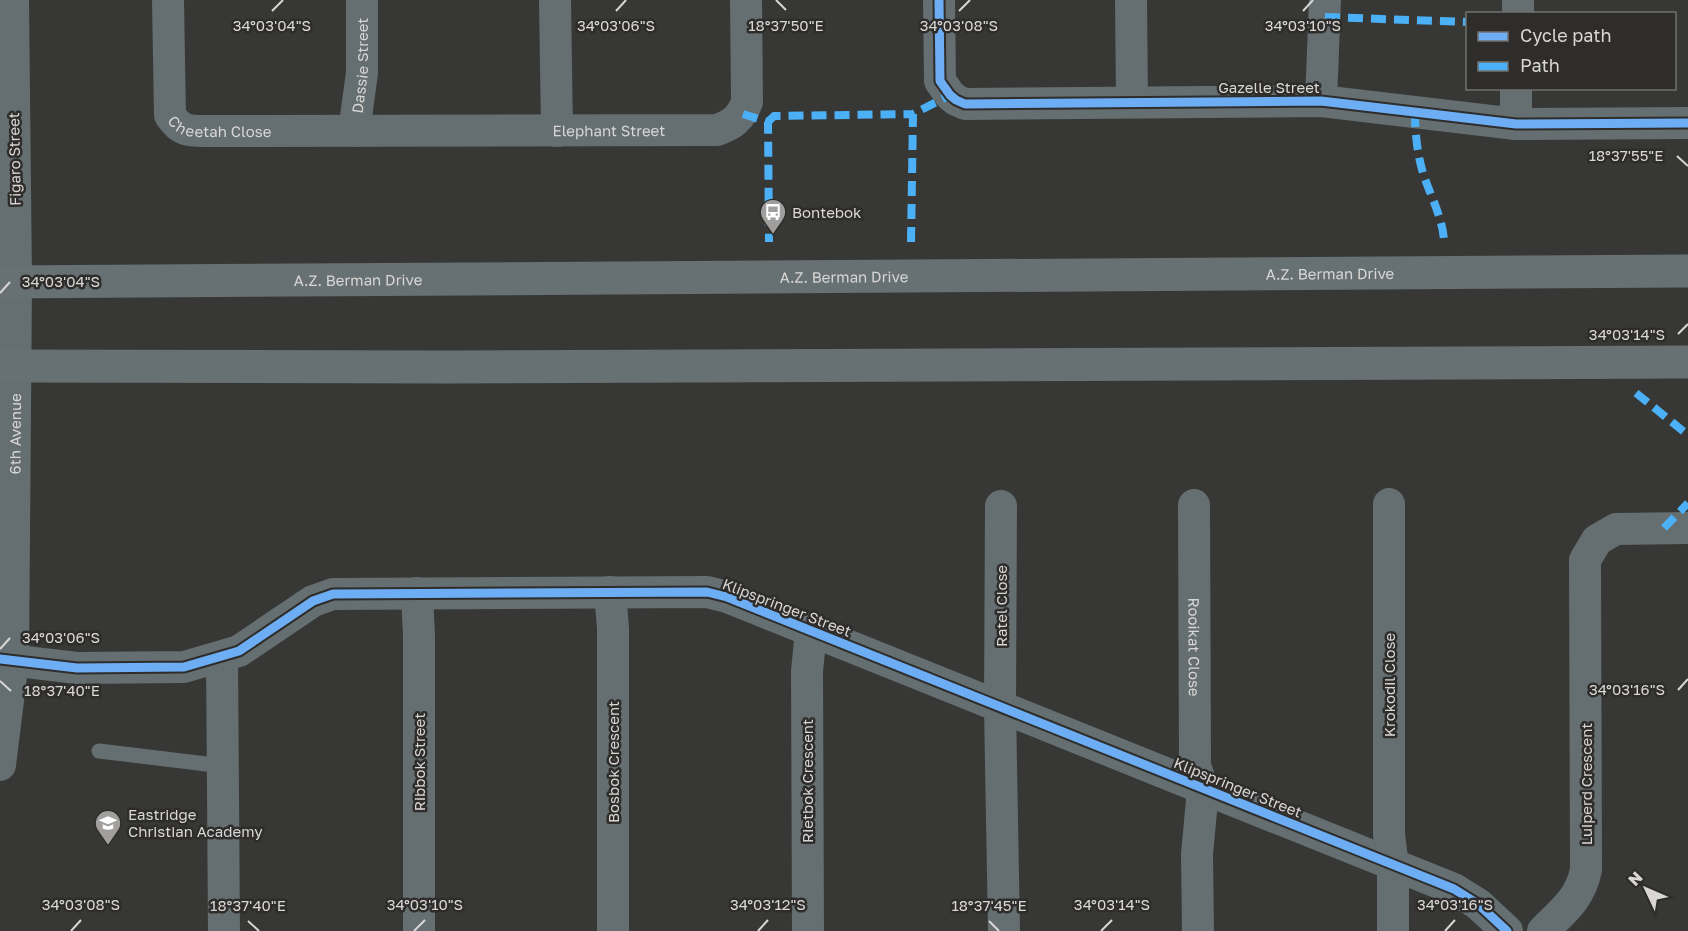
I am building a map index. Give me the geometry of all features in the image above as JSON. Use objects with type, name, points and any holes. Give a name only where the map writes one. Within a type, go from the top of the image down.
[{"type":"main road","name":"A.Z. Berman Drive","points":[[8,282],[1688,271]]},
{"type":"main road","points":[[7,366],[422,367],[1688,362]]},
{"type":"street","name":"Figaro Street","points":[[8,282],[13,0]]},
{"type":"street","name":"Cheetah Close","points":[[168,0],[170,115],[175,123],[186,131],[354,131]]},
{"type":"street","name":"Dassie Street","points":[[354,131],[362,73],[362,0]]},
{"type":"street","points":[[555,0],[557,131]]},
{"type":"street","name":"Elephant Street","points":[[354,131],[717,130],[729,126],[743,114],[747,102],[747,0]]},
{"type":"street","name":"Gazelle Street","points":[[939,0],[940,81],[956,100],[965,104],[1321,101],[1516,124],[1688,123]]},
{"type":"street","points":[[1131,0],[1132,102]]},
{"type":"street","points":[[1321,101],[1325,0]]},
{"type":"street","points":[[1516,90],[1516,124]]},
{"type":"street","name":"6th Avenue","points":[[0,765],[7,659],[8,282]]},
{"type":"street","name":"Krokodil Close","points":[[1389,504],[1389,835],[1393,866],[1393,931]]},
{"type":"street","name":"Rooikat Close","points":[[1194,505],[1196,765],[1203,790],[1197,854],[1198,931]]},
{"type":"street","name":"Ratel Close","points":[[1000,707],[1001,506]]},
{"type":"street","name":"Luiperd Crescent","points":[[1543,931],[1574,901],[1583,886],[1586,870],[1585,560],[1597,540],[1616,529],[1688,528]]},
{"type":"street","name":"Bosbok Crescent","points":[[610,592],[613,628],[613,931]]},
{"type":"street","name":"Klipspringer Street","points":[[7,659],[77,668],[183,668],[239,651],[313,602],[333,594],[707,592],[727,597],[1454,889],[1478,904],[1507,931]]},
{"type":"street","name":"Ribbok Street","points":[[417,593],[419,931]]},
{"type":"street","name":"Rietbok Crescent","points":[[808,931],[807,671],[811,631]]},
{"type":"street","points":[[222,657],[224,931]]},
{"type":"street","points":[[1000,707],[1004,931]]},
{"type":"lane","points":[[99,751],[224,766]]},
{"type":"marked path","points":[[1325,17],[1466,22]]},
{"type":"marked path","points":[[911,242],[913,114],[950,95]]},
{"type":"marked path","points":[[1415,112],[1421,165],[1438,214],[1444,240]]},
{"type":"marked path","points":[[743,114],[768,122],[769,242]]},
{"type":"marked path","points":[[768,122],[774,116],[913,114]]},
{"type":"marked path","points":[[1636,393],[1688,435]]},
{"type":"marked path","points":[[1664,528],[1688,503]]},
{"type":"cycle path","points":[[939,0],[940,81],[950,95],[965,104],[1321,101],[1516,124],[1688,123]]},
{"type":"cycle path","points":[[0,659],[77,668],[184,667],[239,651],[313,601],[333,594],[707,592],[727,597],[1454,889],[1478,904],[1507,931]]},
{"type":"place","name":"Bontebok","points":[[773,235]]},
{"type":"place","name":"Eastridge Christian Academy","points":[[108,846]]}]
